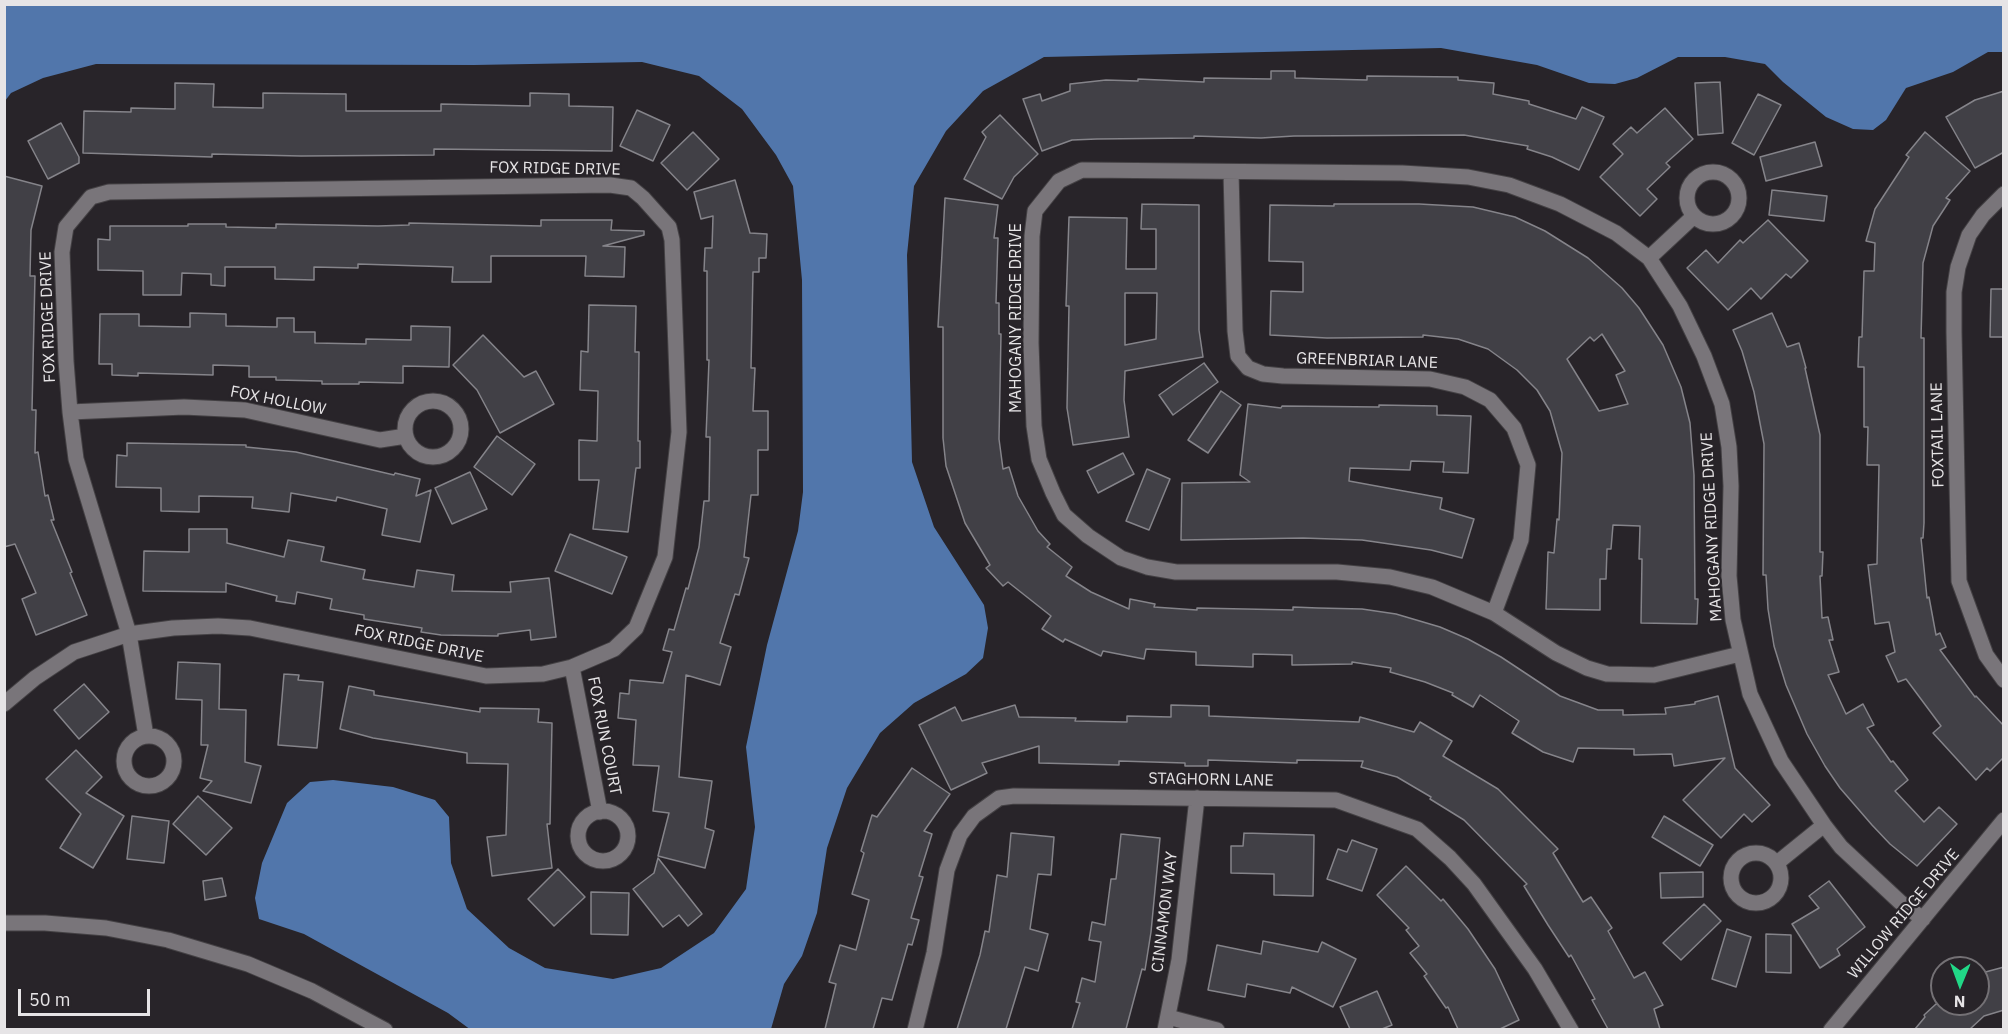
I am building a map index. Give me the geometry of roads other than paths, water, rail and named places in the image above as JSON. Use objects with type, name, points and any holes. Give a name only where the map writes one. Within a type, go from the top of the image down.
[{"type":"street","name":"MAHOGANY RIDGE DRIVE","points":[[1740,654],[1654,675],[1607,674],[1587,668],[1556,652],[1494,613],[1432,588],[1390,577],[1337,572],[1176,572],[1147,567],[1121,558],[1088,536],[1064,515],[1039,459],[1034,426],[1030,343],[1032,236],[1035,211],[1059,181],[1082,170],[1402,173],[1468,177],[1509,185],[1560,204],[1616,233],[1649,258],[1680,306],[1704,356],[1722,404],[1729,447],[1731,486],[1729,576],[1733,620],[1750,694],[1781,761],[1824,825],[1850,854],[1900,902],[1923,919]]},
{"type":"street","name":"GREENBRIAR LANE","points":[[1232,171],[1235,331],[1238,356],[1248,368],[1263,374],[1283,376],[1430,380],[1466,387],[1490,400],[1514,428],[1528,465],[1521,540],[1494,613]]},
{"type":"street","name":"FOX RIDGE DRIVE","points":[[4,704],[35,678],[75,652],[129,634],[196,627],[250,628],[486,676],[543,674],[572,667],[614,649],[636,628],[664,557],[673,498],[679,432],[672,240],[669,227],[659,214],[631,188],[610,185],[109,192],[91,197],[66,227],[62,252],[70,412],[76,459],[129,634]]},
{"type":"street","name":"FOXTAIL LANE","points":[[2004,194],[1983,215],[1969,235],[1958,267],[1954,292],[1954,332],[1959,581],[1986,654],[2004,680]]},
{"type":"street","points":[[1649,258],[1694,216]]},
{"type":"street","name":"FOX HOLLOW","points":[[70,412],[184,407],[245,410],[380,440],[406,436]]},
{"type":"street","points":[[129,634],[146,736]]},
{"type":"street","name":"FOX RUN COURT","points":[[572,667],[600,812]]},
{"type":"street","name":"STAGHORN LANE","points":[[915,1029],[934,953],[947,870],[960,835],[974,816],[999,798],[1014,796],[1336,800],[1417,830],[1450,858],[1474,884],[1535,969],[1571,1029]]},
{"type":"street","name":"CINNAMON WAY","points":[[1166,1023],[1179,960],[1197,798]]},
{"type":"street","name":"WILLOW RIDGE DRIVE","points":[[1831,1029],[2004,820]]},
{"type":"street","points":[[1777,863],[1824,825]]},
{"type":"street","points":[[4,923],[45,923],[106,928],[168,940],[248,964],[312,991],[385,1029]]},
{"type":"street","points":[[1166,1023],[1217,1029]]},
{"type":"water","points":[[5,4],[2003,4],[2004,52],[1988,52],[1953,72],[1906,88],[1886,120],[1873,130],[1853,129],[1826,117],[1765,64],[1725,57],[1678,57],[1637,78],[1615,84],[1589,83],[1537,65],[1441,48],[1044,57],[983,91],[946,131],[914,186],[907,255],[912,462],[934,527],[984,605],[988,628],[983,658],[966,674],[914,703],[880,733],[847,788],[827,848],[817,913],[802,956],[784,984],[771,1029],[471,1030],[448,1013],[304,934],[259,919],[255,898],[262,863],[287,803],[310,782],[333,780],[393,787],[435,800],[449,817],[451,863],[467,909],[509,948],[545,968],[613,979],[661,968],[714,933],[746,889],[755,827],[746,747],[767,645],[798,531],[803,492],[802,280],[793,186],[776,155],[742,109],[699,76],[642,62],[474,65],[96,64],[43,78],[11,93],[5,101]]}]
